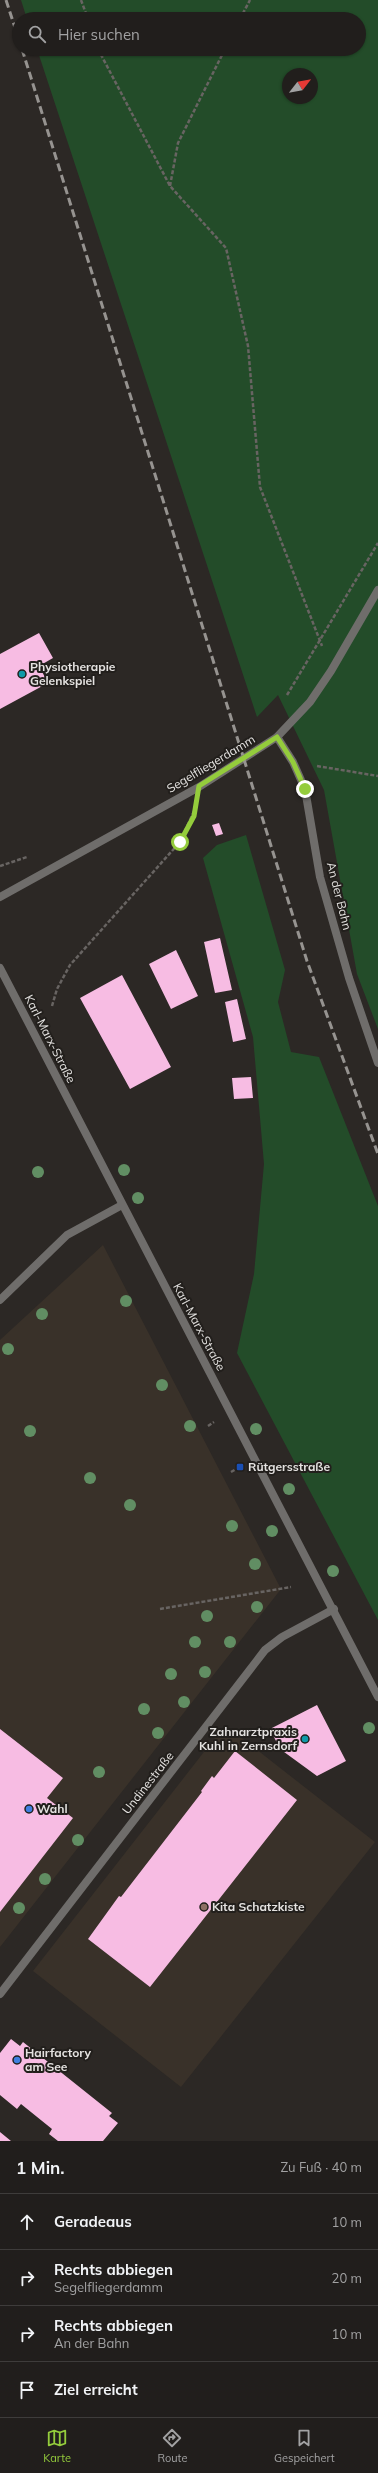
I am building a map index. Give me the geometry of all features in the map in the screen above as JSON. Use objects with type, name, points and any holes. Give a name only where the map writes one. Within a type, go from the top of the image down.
[{"type":"street","name":"Segelfliegerdamm","points":[[0,897],[199,786],[277,737],[310,702],[331,671],[378,590]]},
{"type":"street","name":"An der Bahn","points":[[277,737],[293,762],[305,789],[320,877],[343,956],[378,1063]]},
{"type":"street","name":"Karl-Marx-Straße","points":[[0,968],[122,1205],[334,1609],[378,1697]]},
{"type":"street","points":[[0,1300],[67,1235],[122,1205]]},
{"type":"street","name":"Undinestraße","points":[[0,1994],[265,1650],[282,1636],[334,1609]]},
{"type":"path","points":[[81,0],[85,12]]},
{"type":"path","points":[[244,12],[250,0]]},
{"type":"path","points":[[102,56],[170,186],[226,248],[248,346],[260,487],[331,671]]},
{"type":"path","points":[[170,186],[178,143],[222,56]]},
{"type":"path","points":[[284,701],[378,543]]},
{"type":"path","points":[[293,762],[378,776]]},
{"type":"path","points":[[52,1006],[57,989],[70,966],[180,842],[194,816],[199,786]]},
{"type":"path","points":[[160,1609],[291,1587]]},
{"type":"shaded area","points":[[103,1245],[281,1589],[0,1947],[0,1340]]},
{"type":"shaded area","name":"Kita Schatzkiste","points":[[225,1725],[375,1842],[181,2087],[33,1971]]},
{"type":"green space","points":[[21,0],[378,0],[378,1029],[357,974],[324,790],[278,695],[257,717],[39,56],[366,56],[366,12],[25,12]]},
{"type":"green space","points":[[246,835],[285,970],[278,1002],[291,1052],[319,1057],[378,1206],[378,1620],[237,1353],[254,1274],[264,1164],[253,1037],[203,858],[217,845]]},
{"type":"building","name":"Physiotherapie Gelenkspiel","points":[[39,633],[53,658],[39,666],[48,683],[0,709],[0,654]]},
{"type":"building","points":[[219,823],[223,834],[216,836],[212,825]]},
{"type":"building","points":[[220,938],[232,990],[215,993],[204,942]]},
{"type":"building","points":[[176,950],[198,996],[171,1009],[149,964]]},
{"type":"building","points":[[122,975],[171,1067],[130,1089],[80,998]]},
{"type":"building","points":[[237,999],[246,1039],[233,1042],[225,1002]]},
{"type":"building","points":[[251,1077],[253,1098],[234,1099],[232,1078]]},
{"type":"building","name":"Zahnarztpraxis Kuhl in Zernsdorf","points":[[317,1705],[346,1761],[317,1776],[280,1749],[270,1729]]},
{"type":"building","points":[[0,1729],[63,1778],[47,1798],[73,1818],[0,1912]]},
{"type":"building","points":[[235,1751],[297,1800],[150,1987],[88,1939],[119,1896],[121,1897],[202,1792],[201,1791],[212,1776],[214,1778]]},
{"type":"building","points":[[11,2039],[20,2046],[23,2042],[112,2113],[109,2116],[118,2123],[103,2141],[58,2141],[49,2134],[52,2129],[21,2104],[17,2109],[0,2095],[0,2053]]},
{"type":"building","points":[[0,2132],[11,2141],[0,2141]]},
{"type":"railway","points":[[6,0],[12,18]]},
{"type":"railway","points":[[24,56],[307,961],[378,1154]]},
{"type":"place","name":"Physiotherapie Gelenkspiel","points":[[22,674]]},
{"type":"place","name":"Rütgersstraße","points":[[240,1467]]},
{"type":"place","name":"Zahnarztpraxis Kuhl in Zernsdorf","points":[[305,1739]]},
{"type":"place","name":"Wahl","points":[[29,1809]]},
{"type":"place","name":"Kita Schatzkiste","points":[[204,1907]]},
{"type":"place","name":"Hairfactory am See","points":[[17,2060]]},
{"type":"route","points":[[180,842],[194,816],[199,786],[244,760],[277,737],[293,762],[305,789]]}]
